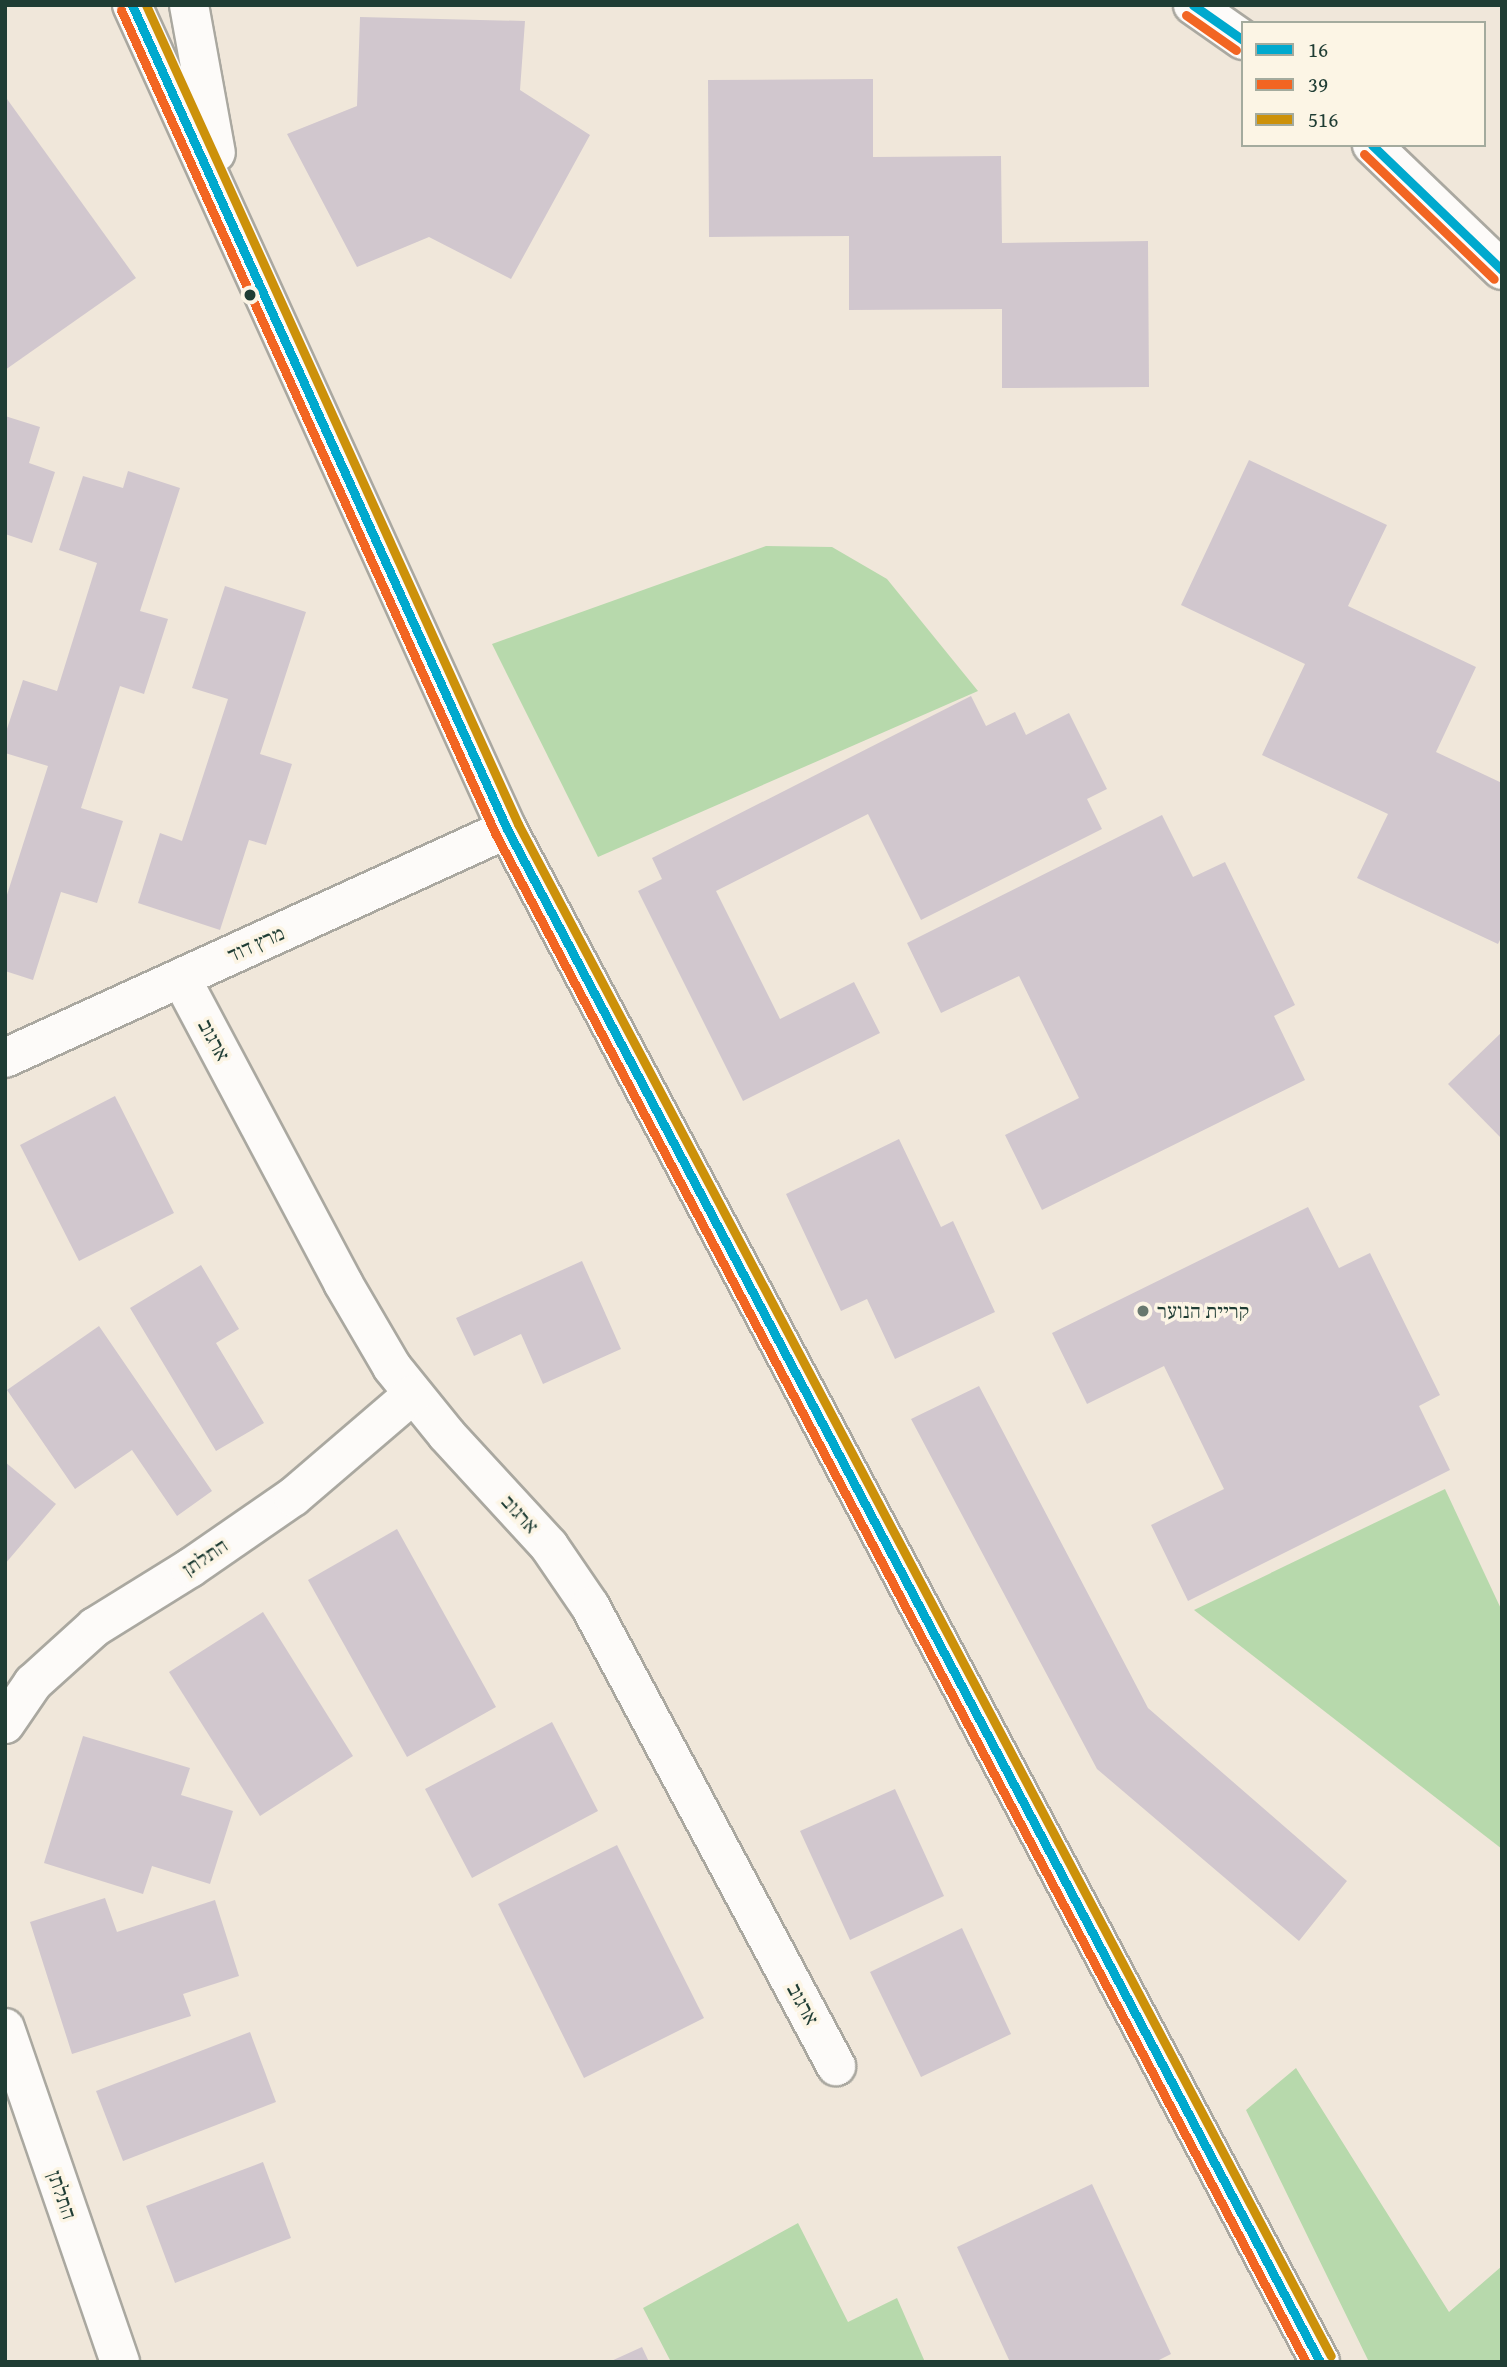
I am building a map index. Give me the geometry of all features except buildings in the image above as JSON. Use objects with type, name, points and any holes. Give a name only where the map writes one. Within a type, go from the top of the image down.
[{"type":"street","points":[[132,5],[507,829],[1320,2362]]},
{"type":"street","points":[[189,5],[216,148],[218,197]]},
{"type":"street","points":[[1194,5],[1241,39]]},
{"type":"street","points":[[1375,147],[1502,270]]},
{"type":"street","name":"מרץ דוד","points":[[5,1058],[507,829]]},
{"type":"street","name":"ארגוב","points":[[181,978],[343,1283],[412,1395],[549,1546],[590,1606],[836,2066]]},
{"type":"street","name":"התלתן","points":[[5,1724],[33,1683],[95,1627],[293,1497],[412,1395]]},
{"type":"street","name":"התלתן","points":[[5,2028],[120,2362]]},
{"type":"green space","points":[[766,546],[832,547],[887,579],[978,691],[598,857],[492,644]]},
{"type":"green space","points":[[1445,1489],[1502,1611],[1502,1849],[1194,1610]]},
{"type":"green space","points":[[1296,2068],[1449,2312],[1502,2266],[1502,2362],[1369,2362],[1246,2110]]},
{"type":"green space","points":[[798,2223],[848,2322],[897,2298],[925,2362],[671,2362],[643,2308]]},
{"type":"transit line","name":"16","points":[[132,5],[507,829],[1320,2362]]},
{"type":"transit line","name":"516","points":[[146,5],[518,824],[1331,2356]]},
{"type":"transit line","name":"16","points":[[1193,5],[1241,39]]},
{"type":"transit line","name":"39","points":[[121,10],[496,835],[1306,2362]]},
{"type":"transit line","name":"39","points":[[1186,15],[1236,50]]},
{"type":"transit line","name":"16","points":[[1374,147],[1502,270]]},
{"type":"transit line","name":"39","points":[[1364,154],[1494,279]]},
{"type":"place","name":"קריית הנוער","points":[[1143,1311]]}]
